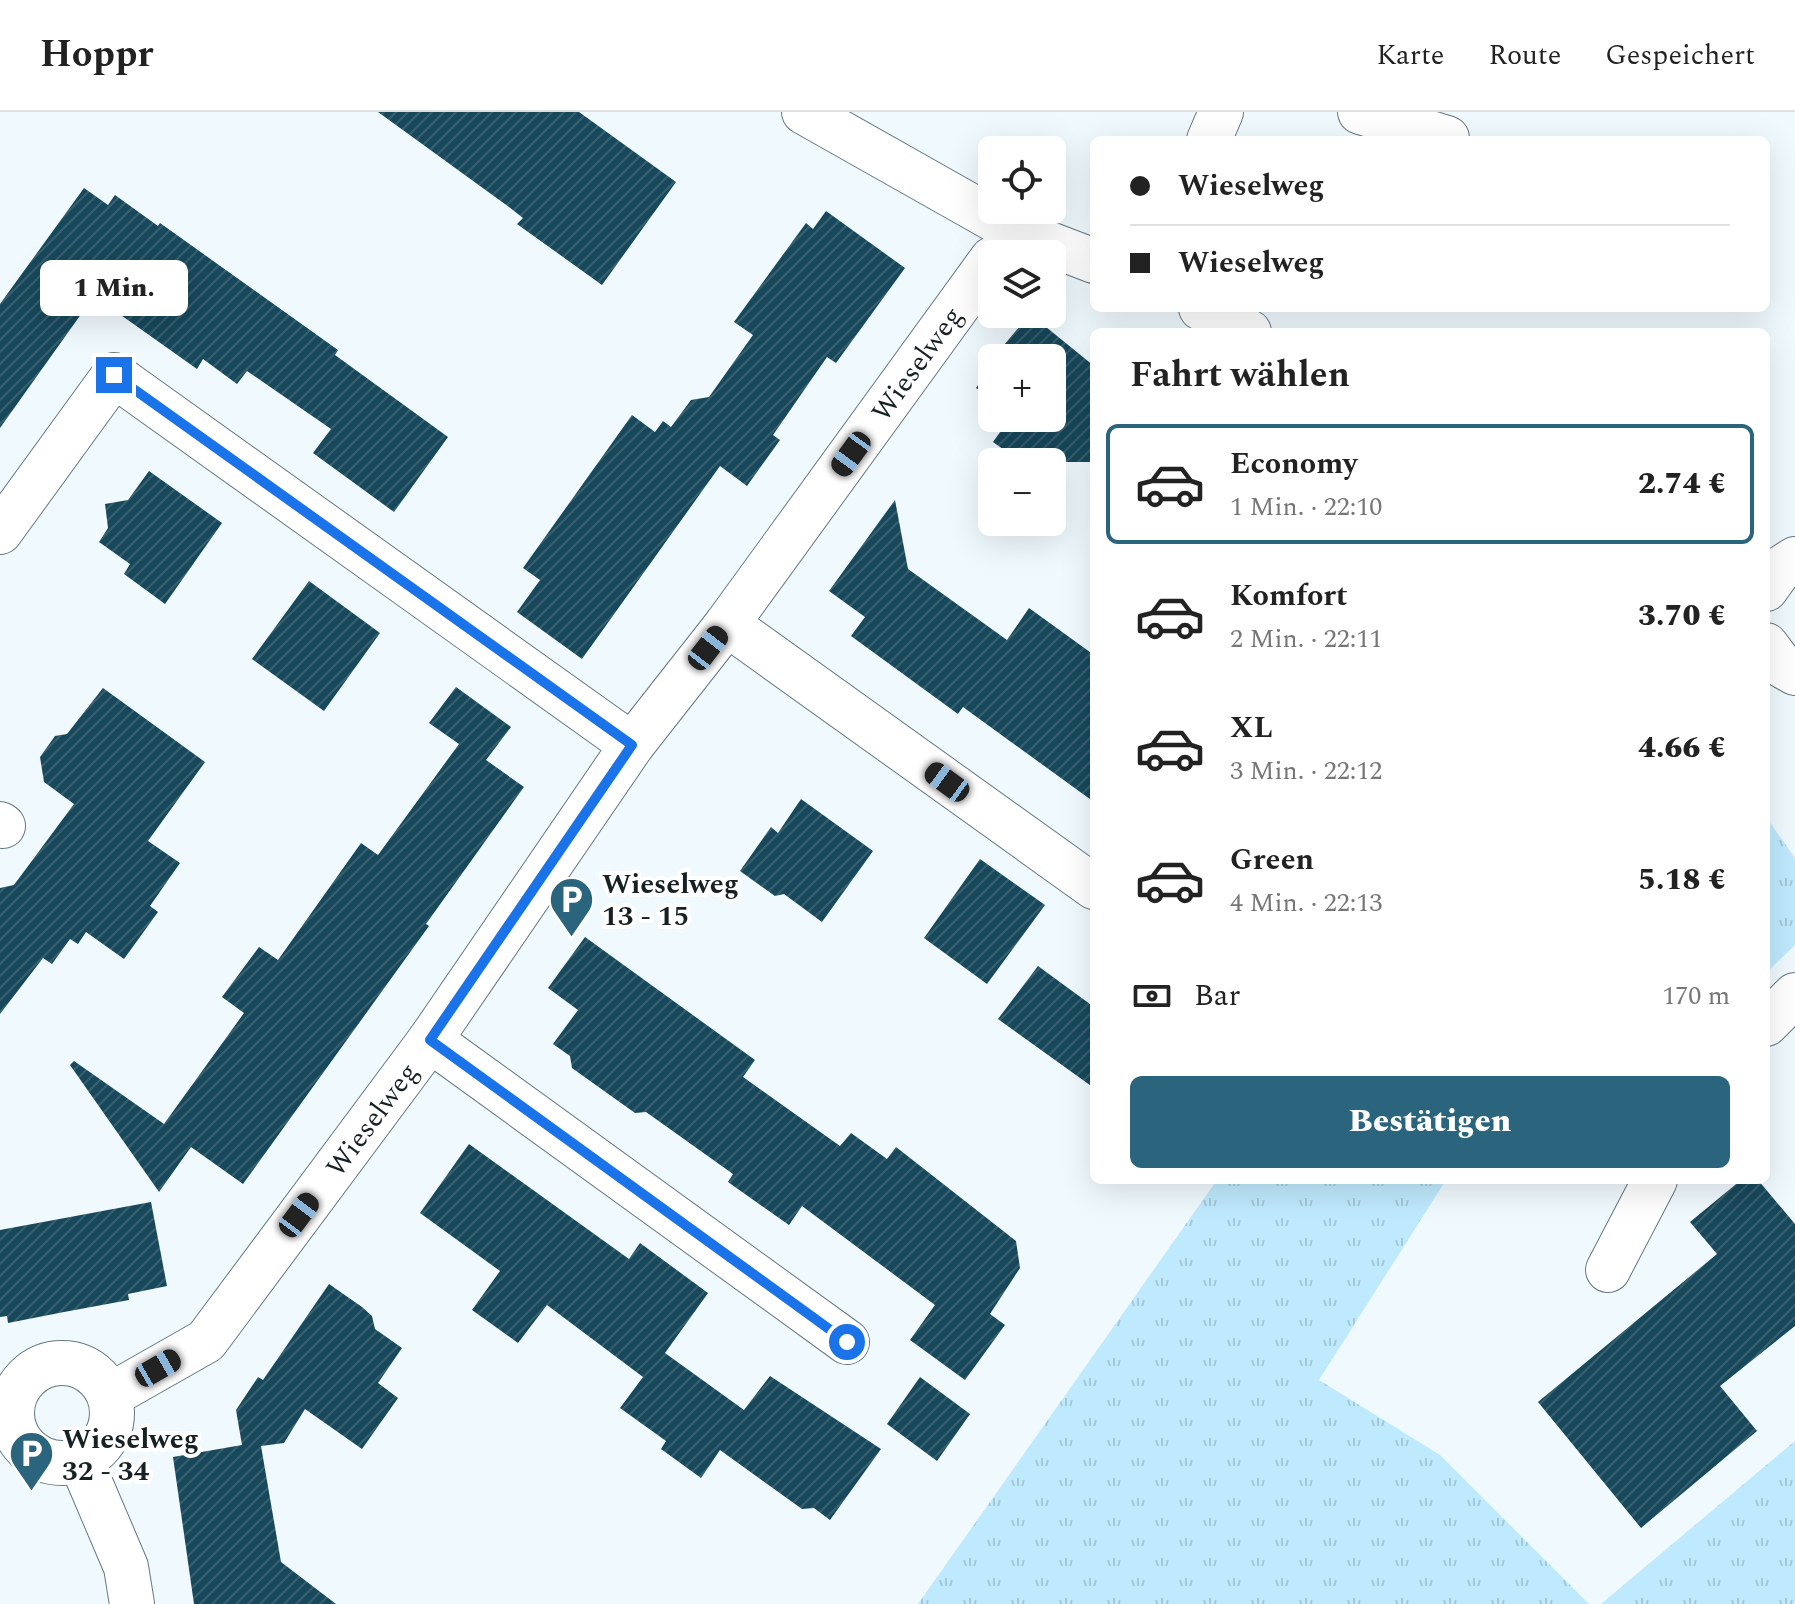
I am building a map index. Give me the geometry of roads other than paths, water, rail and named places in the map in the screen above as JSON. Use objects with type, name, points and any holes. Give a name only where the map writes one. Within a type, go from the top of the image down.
[{"type":"street","points":[[804,112],[988,240]]},
{"type":"street","points":[[1211,136],[1221,112]]},
{"type":"street","points":[[1360,112],[1440,136]]},
{"type":"street","points":[[1066,257],[1090,260]]},
{"type":"street","name":"Wieselweg","points":[[111,1395],[206,1341],[430,1040],[632,745],[727,624],[978,278]]},
{"type":"street","points":[[1209,312],[1241,328]]},
{"type":"street","points":[[0,532],[114,375],[632,745]]},
{"type":"street","points":[[1770,583],[1781,568],[1795,559]]},
{"type":"street","points":[[727,624],[1090,884]]},
{"type":"street","points":[[1770,650],[1781,665],[1795,673]]},
{"type":"street","points":[[1770,1020],[1795,995]]},
{"type":"street","name":"Wieselweg","points":[[430,1040],[847,1342]]},
{"type":"street","points":[[1608,1270],[1653,1184]]},
{"type":"street","points":[[68,1364],[98,1378],[111,1395],[110,1423],[105,1439],[95,1451],[65,1463],[48,1461],[22,1444],[11,1412],[17,1393],[35,1370],[68,1364]]},
{"type":"street","points":[[80,1459],[126,1567],[132,1604]]},
{"type":"place","name":"Wieselweg 13 - 15","points":[[571,938]]},
{"type":"place","name":"Wieselweg 32 - 34","points":[[31,1493]]}]
